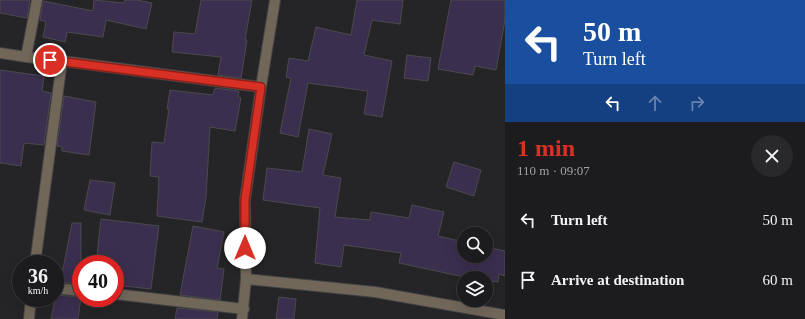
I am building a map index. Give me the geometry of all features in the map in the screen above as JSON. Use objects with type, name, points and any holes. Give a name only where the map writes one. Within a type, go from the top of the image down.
[{"type":"street","points":[[26,57],[38,0]]},
{"type":"street","points":[[124,295],[243,314],[246,279],[245,200],[274,0]]},
{"type":"street","points":[[0,53],[261,87]]},
{"type":"street","points":[[36,255],[62,61]]},
{"type":"street","points":[[246,279],[375,292],[505,315]]},
{"type":"street","points":[[29,319],[31,307]]},
{"type":"building","points":[[0,0],[30,0],[27,18],[0,13]]},
{"type":"building","points":[[94,0],[124,3],[125,0],[137,0],[152,3],[146,29],[106,20],[103,37],[67,32],[65,42],[43,37],[46,22],[40,20],[43,1],[93,11]]},
{"type":"building","points":[[201,0],[252,0],[245,40],[247,40],[241,78],[218,75],[221,57],[172,52],[174,32],[195,34]]},
{"type":"building","points":[[357,0],[403,0],[400,24],[372,20],[364,55],[392,61],[382,117],[364,114],[368,91],[308,83],[298,137],[280,133],[291,78],[286,77],[289,58],[308,61],[316,27],[351,35]]},
{"type":"building","points":[[451,0],[505,0],[505,20],[496,70],[475,66],[473,75],[438,69]]},
{"type":"building","points":[[407,55],[431,58],[428,81],[404,78]]},
{"type":"building","points":[[0,70],[44,76],[42,91],[51,93],[44,145],[24,143],[21,166],[0,163]]},
{"type":"building","points":[[215,88],[239,91],[238,97],[241,98],[235,131],[210,127],[206,197],[202,222],[157,216],[159,177],[150,176],[152,142],[164,143],[170,90],[213,95]]},
{"type":"building","points":[[64,96],[96,102],[89,155],[62,151],[62,147],[57,146]]},
{"type":"building","points":[[309,129],[332,134],[323,175],[341,178],[335,217],[370,220],[371,212],[409,218],[412,205],[444,212],[438,236],[457,240],[457,263],[493,263],[493,248],[505,251],[505,276],[499,274],[498,282],[493,281],[493,271],[457,271],[457,275],[455,275],[399,263],[401,253],[344,245],[341,267],[315,263],[320,208],[263,200],[267,168],[302,172]]},
{"type":"building","points":[[454,162],[481,170],[474,196],[446,187]]},
{"type":"building","points":[[90,180],[115,183],[110,215],[84,210]]},
{"type":"building","points":[[101,219],[159,226],[151,289],[124,286],[124,255],[97,255]]},
{"type":"building","points":[[72,223],[81,223],[81,255],[72,255],[72,283],[64,283],[64,264]]},
{"type":"building","points":[[193,226],[224,232],[217,268],[224,269],[220,300],[180,295]]},
{"type":"building","points":[[64,296],[72,296],[72,307],[80,307],[78,319],[51,319],[54,307],[64,307]]},
{"type":"building","points":[[279,297],[296,299],[294,319],[276,319]]},
{"type":"building","points":[[177,308],[218,312],[217,319],[175,319]]},
{"type":"route","points":[[50,60],[261,87],[245,200],[245,248]]}]
